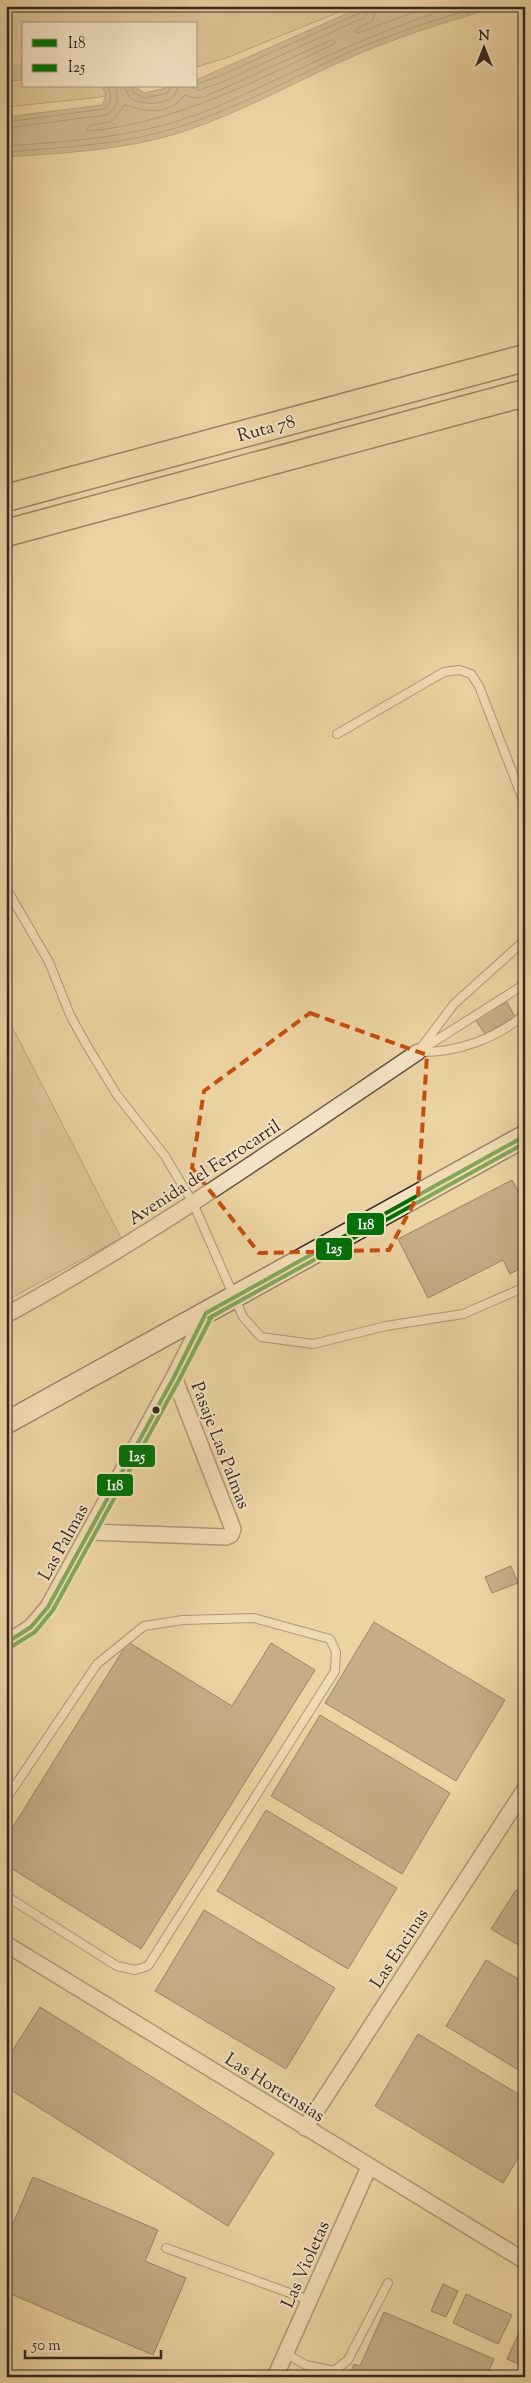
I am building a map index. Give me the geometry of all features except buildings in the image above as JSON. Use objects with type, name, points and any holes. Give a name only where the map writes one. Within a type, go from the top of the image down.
[{"type":"highway","name":"Ruta 78","points":[[6,498],[525,358]]},
{"type":"highway","name":"Ruta 78","points":[[6,533],[525,393]]},
{"type":"main road","points":[[6,1423],[525,1136]]},
{"type":"street","name":"Avenida del Ferrocarril","points":[[6,1316],[53,1290],[193,1204],[418,1052]]},
{"type":"street","name":"Las Palmas","points":[[6,1643],[22,1635],[41,1617],[90,1532],[174,1377],[206,1313]]},
{"type":"street","name":"Pasaje Las Palmas","points":[[90,1532],[226,1537],[232,1534],[233,1529],[174,1377]]},
{"type":"street","name":"Las Encinas","points":[[305,2128],[525,1789]]},
{"type":"street","name":"Las Hortensias","points":[[6,1944],[525,2262]]},
{"type":"street","name":"Las Violetas","points":[[274,2377],[369,2167]]},
{"type":"lane","points":[[337,734],[444,672],[459,670],[471,674],[479,686],[525,805]]},
{"type":"lane","points":[[6,888],[49,962],[70,1015],[101,1071],[117,1095],[166,1156],[193,1204],[236,1296],[243,1316],[261,1338],[313,1344],[386,1326],[463,1314],[525,1286]]},
{"type":"lane","points":[[418,1052],[454,1004],[525,940]]},
{"type":"lane","points":[[418,1052],[525,984]]},
{"type":"lane","points":[[418,1052],[436,1053],[465,1046],[503,1029],[525,1014]]},
{"type":"lane","points":[[6,1799],[97,1664],[144,1626],[183,1620],[254,1618],[330,1640],[336,1652],[335,1671],[148,1966],[135,1970],[117,1966],[6,1896]]},
{"type":"lane","points":[[166,2248],[309,2300]]},
{"type":"lane","points":[[285,2353],[306,2365],[334,2371],[341,2368],[348,2360],[388,2283]]},
{"type":"highlighted area","points":[[310,1013],[427,1055],[418,1195],[389,1250],[259,1253],[192,1168],[204,1091]]},
{"type":"shaded area","points":[[6,6],[354,6],[226,58],[198,66],[198,22],[22,22],[22,88],[129,88],[101,97],[6,107]]},
{"type":"shaded area","points":[[6,1015],[121,1238],[6,1301]]},
{"type":"water","points":[[364,6],[499,6],[373,48],[227,115],[182,132],[117,147],[6,157],[6,117],[102,105],[106,95],[103,88],[137,88],[145,93],[166,88],[198,88],[198,79]]},
{"type":"water","points":[[22,65],[22,80],[6,81],[6,66]]},
{"type":"transit line","name":"I18","points":[[206,1313],[525,1136]]},
{"type":"transit line","name":"I25","points":[[209,1318],[525,1143]]},
{"type":"transit line","name":"I18","points":[[6,1643],[31,1627],[48,1607],[174,1377],[206,1313]]},
{"type":"transit line","name":"I25","points":[[9,1648],[35,1632],[53,1610],[212,1316]]}]
